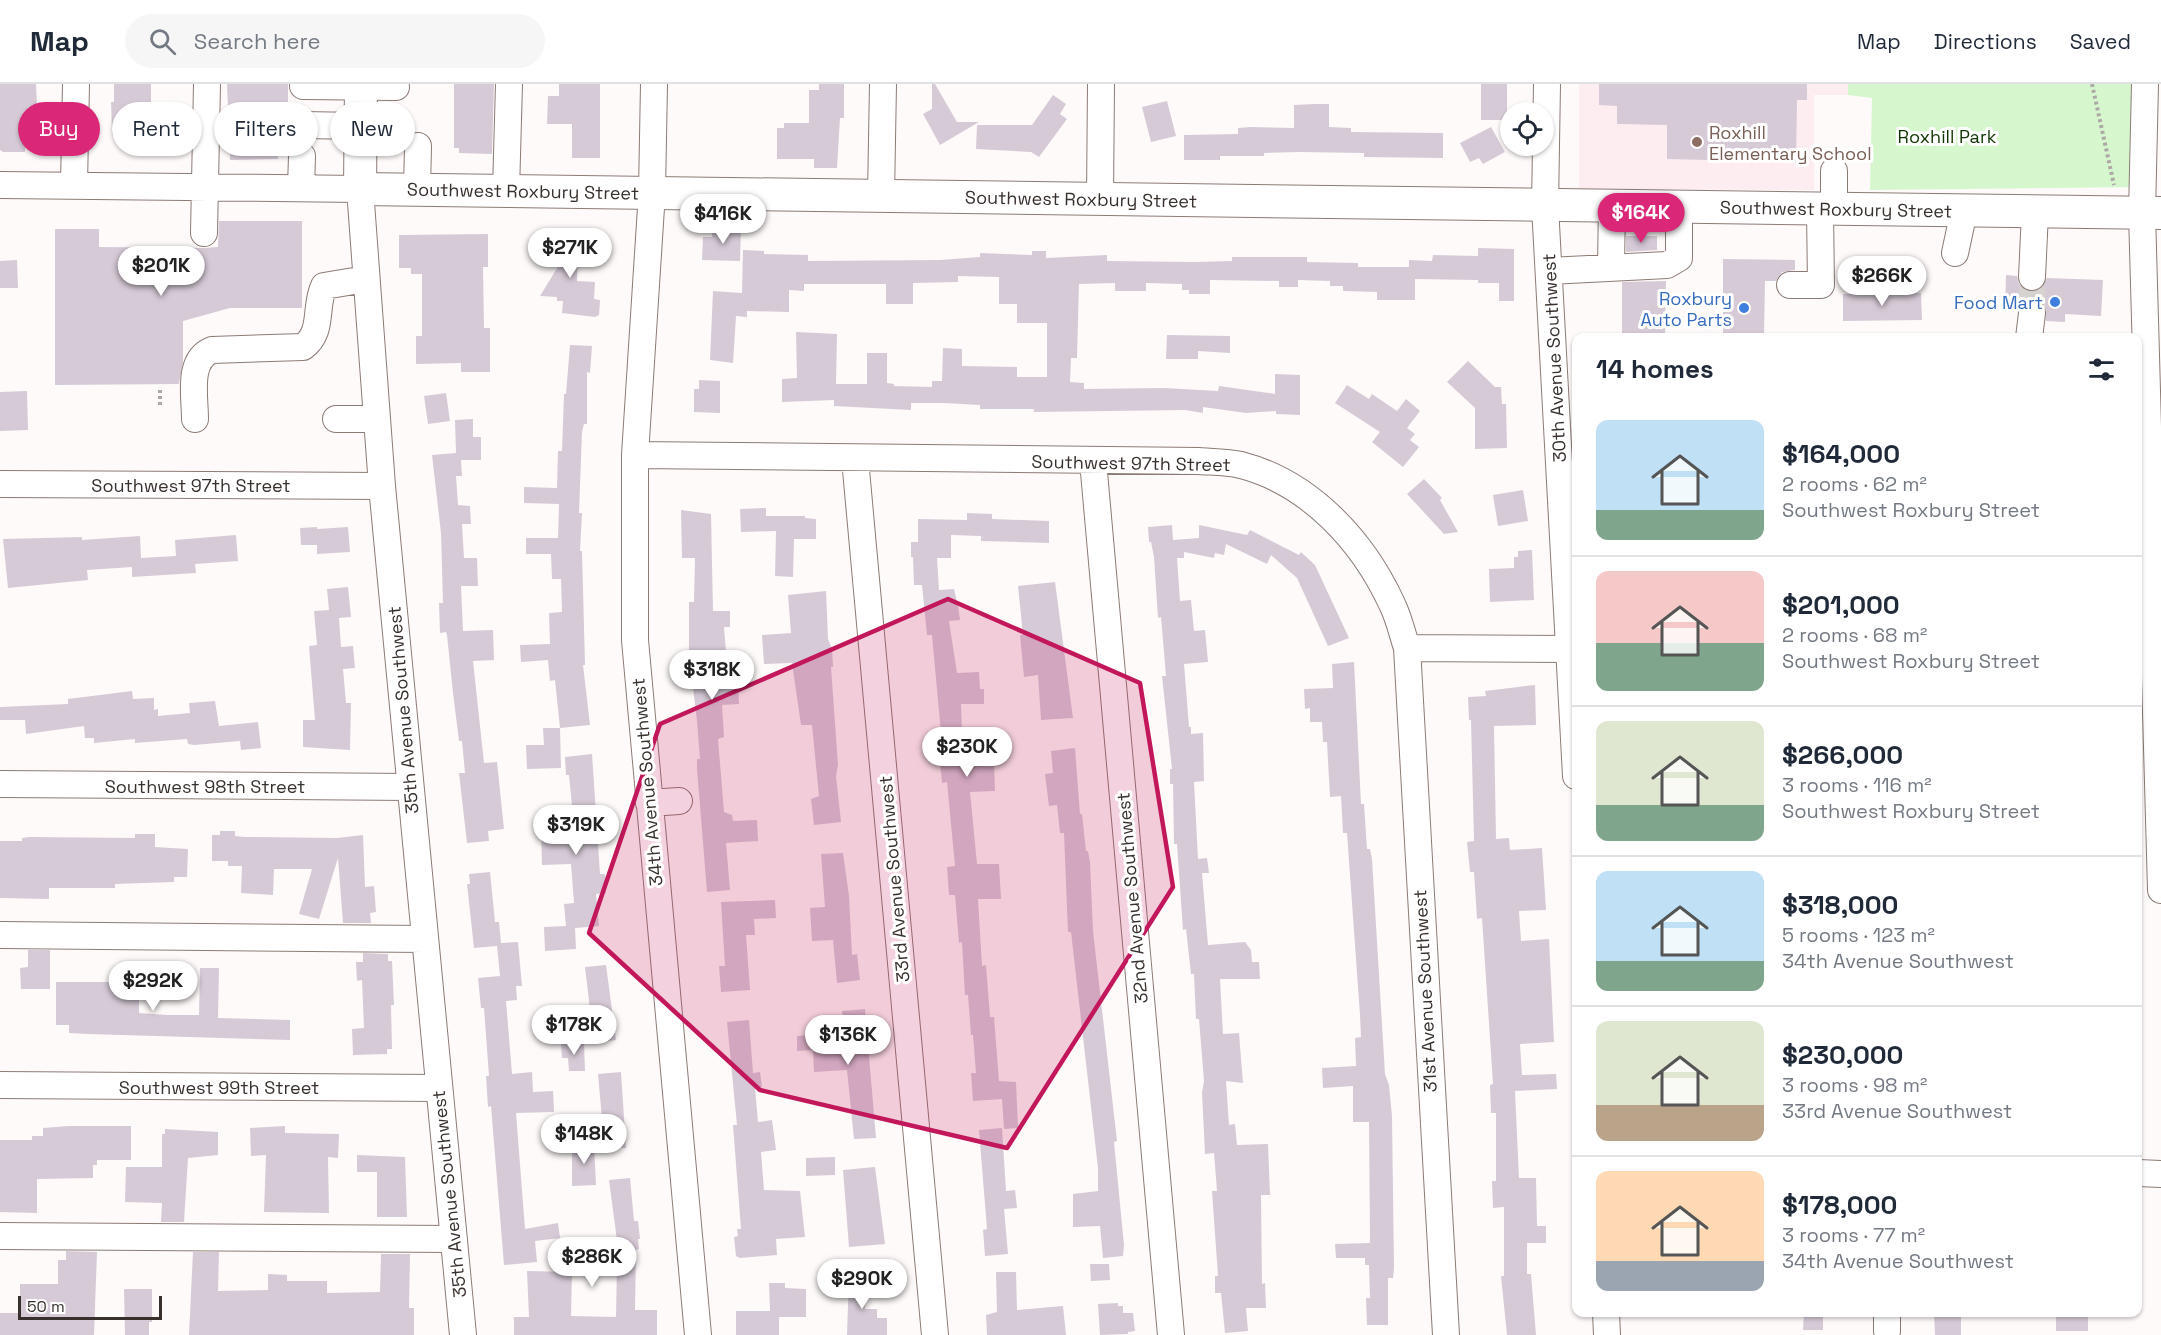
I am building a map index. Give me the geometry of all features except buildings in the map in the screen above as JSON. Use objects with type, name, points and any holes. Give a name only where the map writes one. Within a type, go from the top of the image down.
[{"type":"main road","name":"35th Avenue Southwest","points":[[360,102],[361,85]]},
{"type":"main road","name":"35th Avenue Southwest","points":[[359,156],[360,189]]},
{"type":"main road","name":"Southwest Roxbury Street","points":[[360,189],[2151,213]]},
{"type":"street","points":[[74,185],[76,84]]},
{"type":"street","points":[[204,233],[207,84]]},
{"type":"street","points":[[506,191],[508,84]]},
{"type":"street","name":"34th Avenue Southwest","points":[[654,84],[652,192],[636,455],[635,640],[698,1335]]},
{"type":"street","points":[[881,196],[883,84]]},
{"type":"street","points":[[1100,199],[1101,84]]},
{"type":"street","name":"30th Avenue Southwest","points":[[1547,84],[1545,206],[1549,271],[1568,463],[1572,591]]},
{"type":"street","points":[[2145,84],[2151,213],[2142,368],[2142,421],[2158,674],[2161,890]]},
{"type":"street","points":[[303,86],[396,87]]},
{"type":"street","points":[[417,189],[418,146]]},
{"type":"street","points":[[302,156],[302,188]]},
{"type":"street","points":[[1790,285],[1821,285],[1827,210],[1834,171]]},
{"type":"street","name":"Southwest Roxbury Street","points":[[0,185],[360,189]]},
{"type":"street","name":"35th Avenue Southwest","points":[[360,189],[382,486],[463,1335]]},
{"type":"street","points":[[1611,266],[1612,205]]},
{"type":"street","points":[[1549,271],[1611,266],[1667,265],[1679,258],[1679,206]]},
{"type":"street","points":[[1955,253],[1964,211]]},
{"type":"street","points":[[2032,277],[2035,213]]},
{"type":"street","points":[[195,419],[196,367],[206,352],[303,347],[316,330],[320,294],[324,286],[366,279]]},
{"type":"street","points":[[336,419],[377,419]]},
{"type":"street","name":"Southwest 97th Street","points":[[636,455],[1199,461],[1240,465],[1280,480],[1314,501],[1347,532],[1393,605],[1407,648]]},
{"type":"street","name":"33rd Avenue Southwest","points":[[855,459],[935,1335]]},
{"type":"street","name":"32nd Avenue Southwest","points":[[1093,461],[1171,1335]]},
{"type":"street","name":"Southwest 97th Street","points":[[0,484],[382,486]]},
{"type":"street","name":"30th Avenue Southwest","points":[[1572,630],[1569,649],[1572,703]]},
{"type":"street","points":[[1407,648],[1569,649]]},
{"type":"street","name":"31st Avenue Southwest","points":[[1407,648],[1446,1335]]},
{"type":"street","name":"Southwest 98th Street","points":[[0,784],[410,787]]},
{"type":"street","points":[[649,803],[679,801]]},
{"type":"street","points":[[0,935],[425,939]]},
{"type":"street","name":"Southwest 99th Street","points":[[0,1086],[438,1088]]},
{"type":"street","points":[[2142,1173],[2161,1174]]},
{"type":"street","points":[[0,1236],[454,1239]]},
{"type":"street","points":[[1606,1317],[1608,1335]]},
{"type":"path","points":[[2092,84],[2114,185]]},
{"type":"path","points":[[160,390],[160,408]]},
{"type":"highlighted area","points":[[948,599],[1140,683],[1173,887],[1007,1148],[760,1090],[589,933],[660,724]]},
{"type":"shaded area","name":"Roxhill Elementary School","points":[[1579,84],[1848,84],[1848,95],[1814,95],[1814,190],[1579,189]]},
{"type":"green space","name":"Roxhill Park","points":[[1848,84],[2146,84],[2145,187],[1870,190],[1872,98],[1848,95]]},
{"type":"tunnel","points":[[2032,277],[2032,313]]},
{"type":"place","name":"Roxhill Elementary School","points":[[1697,142]]},
{"type":"place","name":"Food Mart","points":[[2055,302]]},
{"type":"place","name":"Roxbury Auto Parts","points":[[1744,308]]}]
